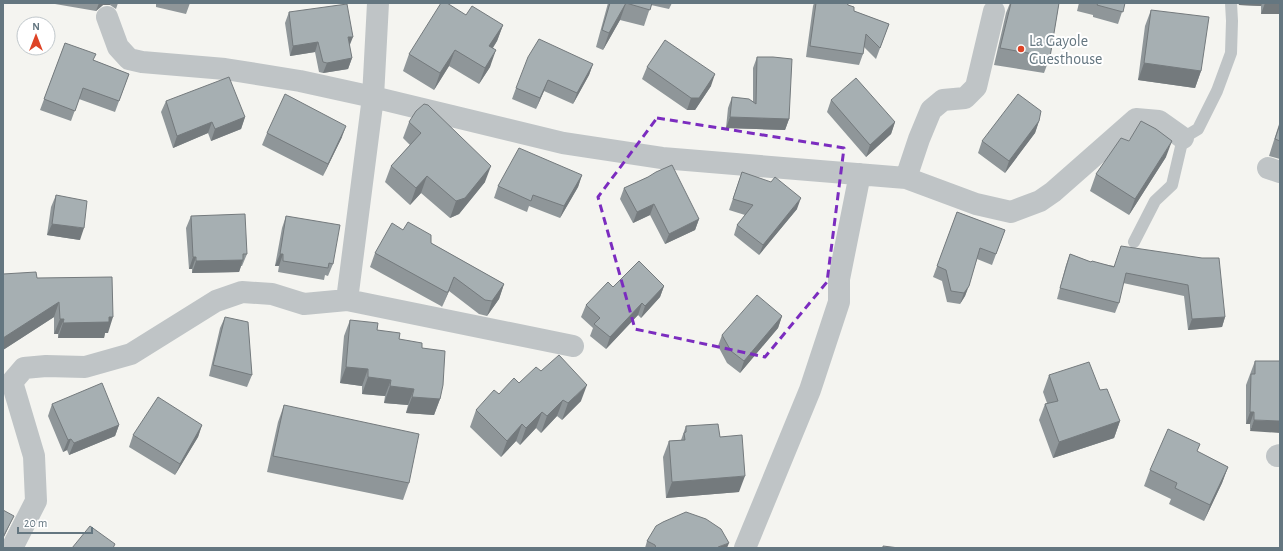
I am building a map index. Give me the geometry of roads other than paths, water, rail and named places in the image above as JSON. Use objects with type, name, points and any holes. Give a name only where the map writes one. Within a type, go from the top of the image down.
[{"type":"street","points":[[347,300],[373,97],[378,3]]},
{"type":"street","points":[[906,178],[919,139],[931,110],[943,100],[965,98],[976,87],[994,11]]},
{"type":"street","points":[[106,17],[118,47],[129,59],[142,62],[225,69],[300,81],[563,143],[654,157],[906,178],[976,204],[1011,212],[1040,201],[1053,192],[1136,118],[1160,121],[1183,138]]},
{"type":"street","points":[[744,548],[810,390],[839,302],[839,279],[860,174]]},
{"type":"street","points":[[12,548],[36,501],[34,456],[12,382],[24,368],[46,366],[85,367],[131,354],[216,301],[242,292],[272,294],[304,304],[347,300],[573,346]]},
{"type":"lane","points":[[1134,242],[1154,200],[1172,185],[1183,138],[1198,129],[1217,92],[1231,53],[1232,20],[1230,3]]},
{"type":"place","name":"La Gayole Guesthouse","points":[[1021,49]]}]
